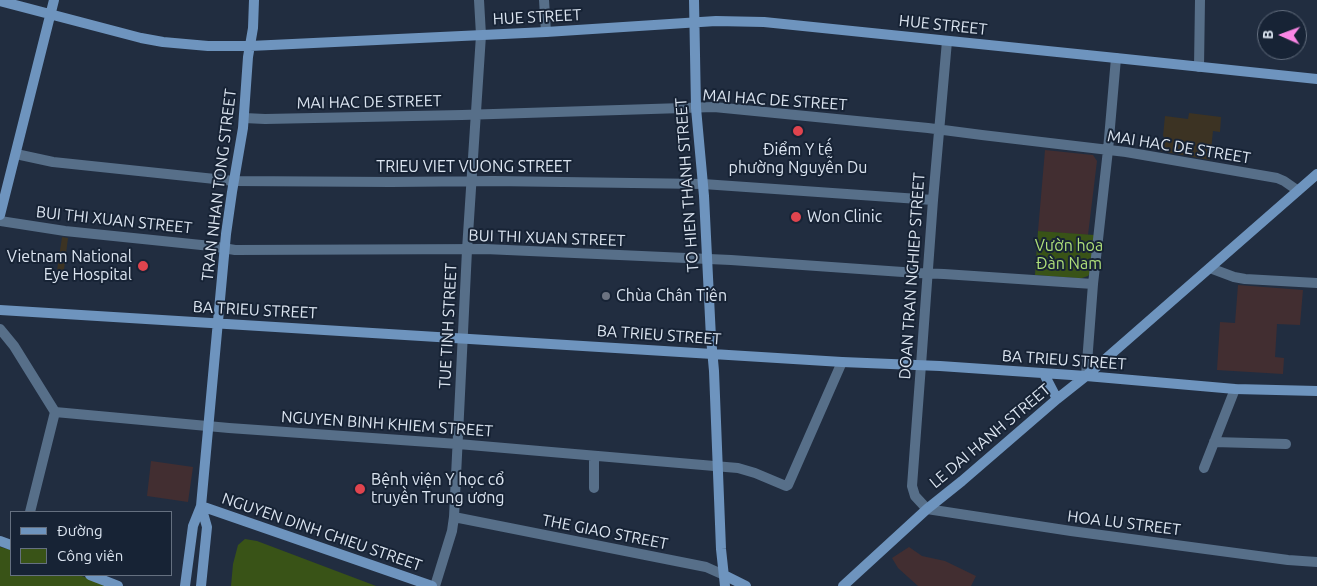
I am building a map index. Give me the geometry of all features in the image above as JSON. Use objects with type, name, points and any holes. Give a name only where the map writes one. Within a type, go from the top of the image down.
[{"type":"main road","points":[[0,215],[54,0]]},
{"type":"main road","name":"TRAN NHAN TONG STREET","points":[[185,586],[193,526],[201,506],[225,248],[244,118],[254,0]]},
{"type":"main road","name":"TO HIEN THANH STREET","points":[[694,0],[696,108],[703,184],[721,549],[725,581]]},
{"type":"main road","name":"HUE STREET","points":[[0,1],[141,38],[208,46],[250,46],[546,32],[694,21],[764,22],[1317,79]]},
{"type":"main road","points":[[1306,78],[1317,74]]},
{"type":"main road","name":"LE DAI HANH STREET","points":[[843,586],[927,509],[1086,376],[1317,174]]},
{"type":"main road","name":"BA TRIEU STREET","points":[[0,310],[842,362],[921,365],[1086,376],[1235,389],[1317,391]]},
{"type":"main road","points":[[1044,374],[1057,399]]},
{"type":"main road","name":"TRAN NHAN TONG STREET","points":[[201,506],[207,527],[201,586]]},
{"type":"main road","name":"NGUYEN DINH CHIEU STREET","points":[[201,506],[433,586]]},
{"type":"main road","points":[[93,576],[118,586]]},
{"type":"main road","name":"THE GIAO STREET","points":[[725,581],[746,586]]},
{"type":"street","name":"TUE TINH STREET","points":[[433,586],[452,531],[454,517],[467,250],[481,35],[479,0]]},
{"type":"street","points":[[544,0],[546,32]]},
{"type":"street","points":[[1199,67],[1200,0]]},
{"type":"street","name":"DOAN TRAN NGHIEP STREET","points":[[927,509],[915,496],[912,486],[927,274],[947,41]]},
{"type":"street","points":[[1086,376],[1093,284],[1116,58]]},
{"type":"street","name":"MAI HAC DE STREET","points":[[244,118],[274,119],[714,107],[928,128],[1108,150],[1277,178],[1297,190]]},
{"type":"street","name":"TRIEU VIET VUONG STREET","points":[[16,154],[53,162],[234,181],[703,184],[933,200]]},
{"type":"street","name":"BUI THI XUAN STREET","points":[[0,221],[65,231],[235,250],[467,250],[707,259],[1093,284]]},
{"type":"street","points":[[1210,268],[1227,275],[1245,279],[1317,283]]},
{"type":"street","points":[[0,329],[14,346],[55,412],[30,511]]},
{"type":"street","name":"NGUYEN BINH KHIEM STREET","points":[[55,412],[738,468],[786,486],[842,362]]},
{"type":"street","points":[[1204,468],[1235,389]]},
{"type":"street","points":[[1214,442],[1286,444]]},
{"type":"street","points":[[594,456],[594,488]]},
{"type":"street","name":"HOA LU STREET","points":[[927,509],[1071,531],[1288,560],[1317,562]]},
{"type":"street","name":"THE GIAO STREET","points":[[454,517],[706,567],[725,581]]},
{"type":"shaded area","points":[[1189,113],[1221,117],[1220,132],[1213,131],[1210,160],[1160,151],[1164,137],[1165,116],[1188,119]]},
{"type":"shaded area","points":[[1045,150],[1093,155],[1097,161],[1088,235],[1038,231]]},
{"type":"shaded area","points":[[62,237],[68,238],[63,278],[56,277]]},
{"type":"shaded area","points":[[1238,285],[1303,290],[1300,325],[1277,324],[1275,357],[1284,358],[1283,374],[1217,370],[1220,322],[1235,323]]},
{"type":"shaded area","points":[[151,461],[193,467],[188,502],[147,496]]},
{"type":"shaded area","points":[[909,547],[922,556],[945,561],[976,576],[971,586],[918,586],[898,568],[892,558]]},
{"type":"green space","name":"Vườn hoa Đàn Nam","points":[[1038,231],[1094,235],[1090,273],[1088,276],[1077,278],[1035,275]]},
{"type":"green space","points":[[245,539],[257,541],[376,586],[231,586],[233,564],[238,545]]},
{"type":"green space","points":[[0,547],[10,550],[10,576],[82,576],[109,586],[0,586]]},
{"type":"place","name":"Điểm Y tế phường Nguyễn Du","points":[[798,131]]},
{"type":"place","name":"Won Clinic","points":[[796,217]]},
{"type":"place","name":"Vietnam National Eye Hospital","points":[[143,266]]},
{"type":"place","name":"Chùa Chân Tiên","points":[[606,296]]},
{"type":"place","name":"Bệnh viện Y học cổ truyền Trung ương","points":[[360,489]]}]
